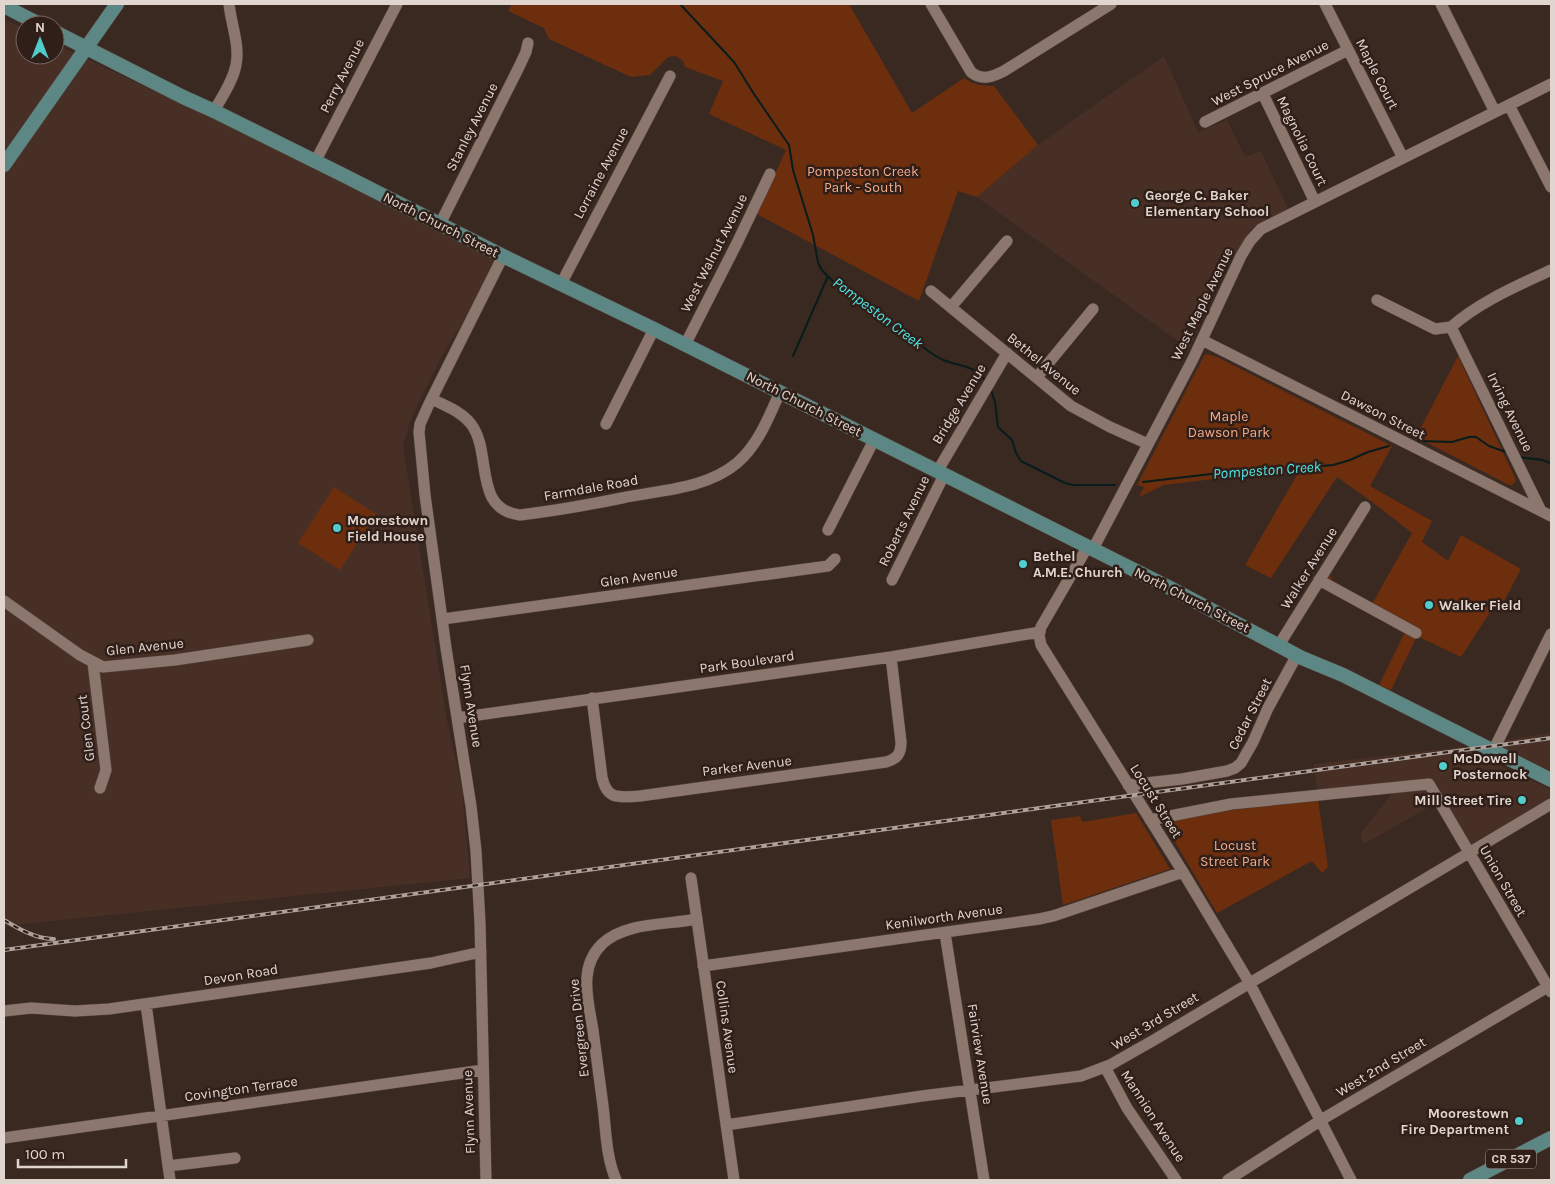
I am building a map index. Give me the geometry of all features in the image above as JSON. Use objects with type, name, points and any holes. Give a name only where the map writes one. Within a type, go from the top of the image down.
[{"type":"main road","points":[[4,165],[117,4]]},
{"type":"main road","points":[[4,6],[22,15]]},
{"type":"main road","name":"North Church Street","points":[[65,37],[503,256],[654,329],[1090,548],[1298,655],[1551,780]]},
{"type":"main road","name":"CR 537","points":[[1470,1180],[1551,1138]]},
{"type":"street","points":[[214,111],[228,85],[236,64],[237,49],[229,4]]},
{"type":"street","name":"Perry Avenue","points":[[315,162],[396,4]]},
{"type":"street","points":[[931,4],[967,66],[977,77],[991,78],[1004,72],[1112,4]]},
{"type":"street","name":"Maple Court","points":[[1325,4],[1402,158]]},
{"type":"street","points":[[1442,4],[1495,112]]},
{"type":"street","name":"Stanley Avenue","points":[[440,224],[519,67],[528,43]]},
{"type":"street","name":"West Spruce Avenue","points":[[1205,122],[1348,50]]},
{"type":"street","name":"Lorraine Avenue","points":[[560,284],[670,76]]},
{"type":"street","name":"West Maple Avenue","points":[[1090,548],[1148,444],[1202,340],[1234,269],[1250,241],[1261,229],[1551,84]]},
{"type":"street","name":"Magnolia Court","points":[[1263,94],[1315,202]]},
{"type":"street","points":[[1509,105],[1551,188]]},
{"type":"street","name":"West Walnut Avenue","points":[[685,345],[770,174]]},
{"type":"street","points":[[951,307],[1007,241]]},
{"type":"street","name":"Flynn Avenue","points":[[486,1180],[476,843],[443,620],[420,446],[420,424],[503,256]]},
{"type":"street","points":[[1377,300],[1435,328],[1451,327],[1463,317],[1508,291],[1551,270]]},
{"type":"street","name":"Bethel Avenue","points":[[931,291],[1079,411],[1148,444]]},
{"type":"street","points":[[1036,377],[1093,310]]},
{"type":"street","name":"Irving Avenue","points":[[1451,327],[1525,478],[1546,513]]},
{"type":"street","points":[[606,424],[654,329]]},
{"type":"street","name":"Dawson Street","points":[[1202,340],[1546,513]]},
{"type":"street","name":"Bridge Avenue","points":[[940,473],[1007,353]]},
{"type":"street","name":"Farmdale Road","points":[[432,399],[459,412],[472,425],[480,445],[492,500],[504,511],[520,515],[678,488],[715,477],[735,464],[747,453],[762,430],[780,392]]},
{"type":"street","points":[[828,530],[874,440]]},
{"type":"street","name":"Roberts Avenue","points":[[892,580],[940,473]]},
{"type":"street","points":[[1509,495],[1516,492],[1525,478]]},
{"type":"street","name":"Walker Avenue","points":[[1279,645],[1365,507]]},
{"type":"street","points":[[1040,632],[1090,548]]},
{"type":"street","name":"Glen Avenue","points":[[443,620],[828,566],[836,559]]},
{"type":"street","points":[[1319,580],[1416,634]]},
{"type":"street","name":"Glen Avenue","points":[[4,601],[93,663],[103,667],[116,667],[308,640]]},
{"type":"street","name":"Park Boulevard","points":[[457,718],[891,658],[1040,632]]},
{"type":"street","name":"Locust Street","points":[[1040,632],[1039,640],[1044,651],[1183,872],[1249,982],[1351,1180]]},
{"type":"street","points":[[1493,751],[1551,634]]},
{"type":"street","name":"Cedar Street","points":[[1128,784],[1182,779],[1235,768],[1241,763],[1253,742],[1268,708],[1298,655]]},
{"type":"street","name":"Parker Avenue","points":[[592,698],[602,777],[606,789],[618,797],[640,796],[763,780],[891,761],[899,754],[901,742],[891,658]]},
{"type":"street","name":"Glen Court","points":[[93,663],[106,770],[100,788]]},
{"type":"street","name":"Union Street","points":[[1150,820],[1231,804],[1429,784],[1550,988]]},
{"type":"street","name":"West 3rd Street","points":[[726,1125],[1081,1076],[1105,1067],[1154,1040],[1551,804]]},
{"type":"street","name":"Kenilworth Avenue","points":[[703,966],[1053,916],[1183,872]]},
{"type":"street","name":"Collins Avenue","points":[[690,878],[734,1180]]},
{"type":"street","name":"Evergreen Drive","points":[[616,1180],[606,1137],[588,1001],[587,978],[590,963],[602,943],[624,931],[696,920]]},
{"type":"street","name":"Fairview Avenue","points":[[946,932],[984,1180]]},
{"type":"street","name":"Devon Road","points":[[4,1011],[42,1008],[86,1011],[146,1004],[442,962],[480,952]]},
{"type":"street","name":"West 2nd Street","points":[[1228,1180],[1321,1120],[1550,988]]},
{"type":"street","points":[[146,1004],[170,1180]]},
{"type":"street","name":"Mannion Avenue","points":[[1105,1067],[1127,1108],[1176,1180]]},
{"type":"street","name":"Covington Terrace","points":[[4,1138],[483,1070]]},
{"type":"street","points":[[168,1166],[235,1158]]},
{"type":"shaded area","points":[[4,19],[15,24],[15,65],[65,65],[65,49],[503,256],[440,359],[410,421],[403,446],[447,720],[462,789],[470,878],[4,926]]},
{"type":"shaded area","name":"George C. Baker Elementary School","points":[[1164,56],[1198,132],[1227,120],[1245,157],[1261,151],[1288,209],[1253,227],[1239,250],[1232,257],[1202,317],[1189,349],[977,197],[1038,145]]},
{"type":"shaded area","points":[[1551,733],[1551,771],[1500,746],[1504,740]]},
{"type":"shaded area","points":[[1462,747],[1551,790],[1551,797],[1471,844],[1443,799],[1364,844],[1361,833],[1392,793],[1318,800],[1314,764]]},
{"type":"green space","name":"Pompeston Creek Park - South","points":[[512,4],[849,4],[912,113],[964,78],[978,85],[994,86],[1038,145],[977,197],[958,191],[919,301],[757,214],[786,150],[709,114],[723,81],[685,67],[683,61],[676,56],[668,57],[650,75],[631,77],[549,39],[544,28],[508,11]]},
{"type":"green space","name":"Maple Dawson Park","points":[[1206,354],[1217,357],[1392,446],[1370,486],[1432,521],[1422,542],[1448,561],[1461,535],[1521,569],[1503,603],[1498,600],[1461,657],[1417,636],[1391,690],[1379,685],[1405,632],[1322,588],[1330,575],[1332,580],[1372,604],[1412,533],[1337,477],[1271,578],[1245,565],[1298,473],[1247,475],[1164,485],[1139,497],[1144,487],[1137,485]]},
{"type":"green space","points":[[1458,356],[1515,478],[1516,481],[1512,485],[1416,437]]},
{"type":"green space","name":"Moorestown Field House","points":[[334,487],[376,514],[340,570],[298,543]]},
{"type":"green space","name":"Locust Street Park","points":[[1318,800],[1328,867],[1322,873],[1312,861],[1217,913],[1162,820],[1208,813]]},
{"type":"green space","name":"Locust Street Park","points":[[1136,813],[1170,869],[1063,905],[1051,820],[1080,816],[1082,822]]},
{"type":"waterway","name":"Pompeston Creek","points":[[680,4],[734,62],[789,145],[793,170],[813,235],[821,269],[842,290],[932,353],[943,360],[973,370],[986,382]]},
{"type":"waterway","points":[[793,356],[828,276]]},
{"type":"waterway","name":"Pompeston Creek","points":[[991,390],[995,402],[998,427],[1012,440],[1021,461],[1065,483],[1073,485],[1115,485]]},
{"type":"waterway","name":"Pompeston Creek","points":[[1418,441],[1452,442],[1476,437],[1489,446],[1506,452]]},
{"type":"waterway","name":"Pompeston Creek","points":[[1143,482],[1245,470],[1333,465],[1389,446]]},
{"type":"waterway","name":"Pompeston Creek","points":[[1520,457],[1551,464]]},
{"type":"railway","points":[[4,950],[1551,738]]},
{"type":"railway","points":[[4,920],[34,935],[54,939]]},
{"type":"place","name":"George C. Baker Elementary School","points":[[1135,203]]},
{"type":"place","name":"Moorestown Field House","points":[[337,528]]},
{"type":"place","name":"Bethel A.M.E. Church","points":[[1023,564]]},
{"type":"place","name":"Walker Field","points":[[1429,605]]},
{"type":"place","name":"McDowell Posternock","points":[[1443,766]]},
{"type":"place","name":"Mill Street Tire","points":[[1522,800]]},
{"type":"place","name":"Moorestown Fire Department","points":[[1519,1121]]}]
